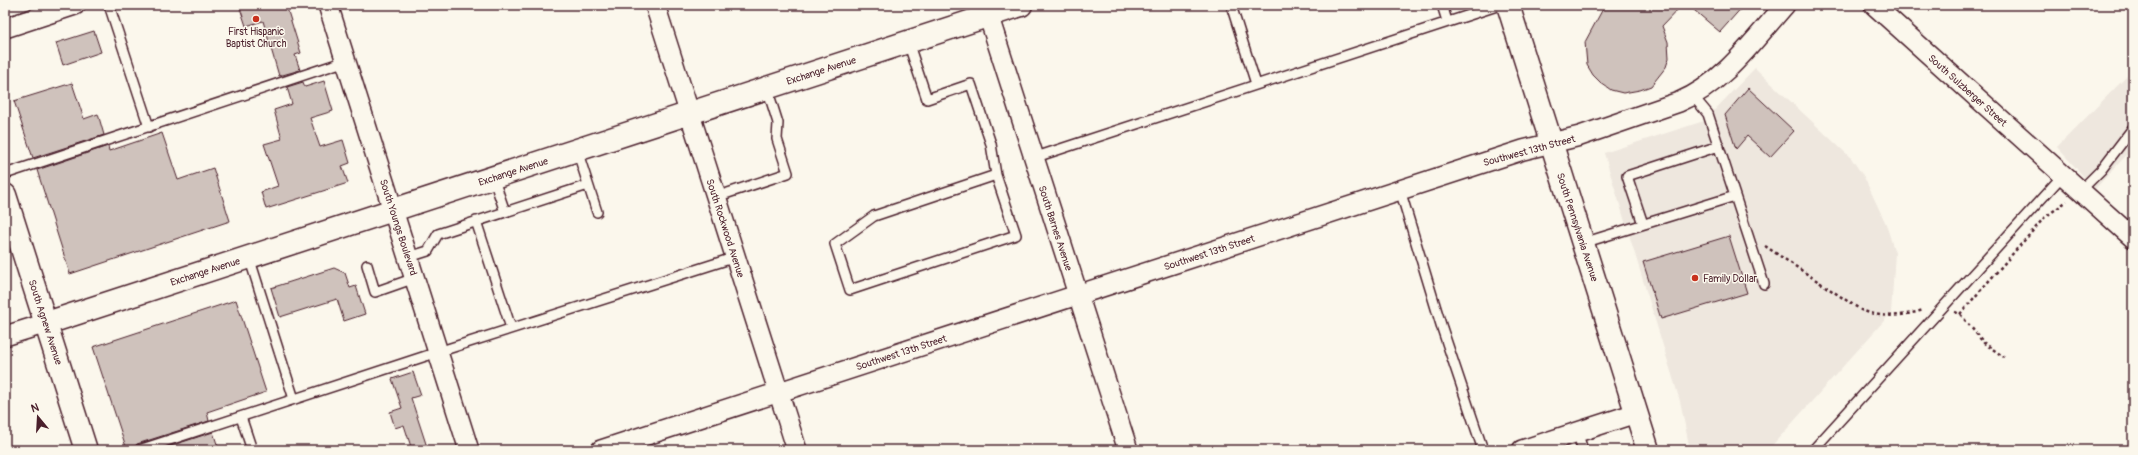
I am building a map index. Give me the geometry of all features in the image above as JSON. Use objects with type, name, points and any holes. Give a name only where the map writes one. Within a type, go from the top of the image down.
[{"type":"main road","name":"Exchange Avenue","points":[[47,323],[908,42],[987,10],[1021,5]]},
{"type":"main road","name":"South Pennsylvania Avenue","points":[[1508,5],[1648,450]]},
{"type":"main road","name":"South Agnew Avenue","points":[[5,195],[47,323],[86,450]]},
{"type":"street","points":[[5,28],[75,5]]},
{"type":"street","name":"South Youngs Boulevard","points":[[328,5],[416,278],[469,450]]},
{"type":"street","name":"South Rockwood Avenue","points":[[655,5],[797,450]]},
{"type":"street","name":"Southwest 13th Street","points":[[601,450],[1523,150],[1580,136],[1693,96],[1722,74],[1785,5]]},
{"type":"street","name":"South Sulzberger Street","points":[[1874,5],[2133,238]]},
{"type":"street","name":"South Barnes Avenue","points":[[987,10],[1033,158],[1079,294],[1128,450]]},
{"type":"street","name":"Exchange Avenue","points":[[5,336],[47,323]]},
{"type":"street","points":[[1522,450],[1636,413]]},
{"type":"lane","points":[[109,5],[149,127]]},
{"type":"lane","points":[[1230,5],[1256,84]]},
{"type":"lane","points":[[1442,5],[1447,21]]},
{"type":"lane","points":[[1033,158],[1447,21],[1500,5]]},
{"type":"lane","points":[[908,42],[927,99],[971,84],[991,144],[996,175],[1016,235],[850,290],[835,244],[874,216],[996,175]]},
{"type":"lane","points":[[5,174],[346,61]]},
{"type":"lane","points":[[716,197],[788,173],[777,140],[778,123],[767,88]]},
{"type":"lane","points":[[1693,96],[1708,114],[1764,284]]},
{"type":"lane","points":[[2080,191],[2101,170],[2133,128]]},
{"type":"lane","points":[[1643,224],[1627,176],[1719,146]]},
{"type":"lane","points":[[576,150],[597,212]]},
{"type":"lane","points":[[1813,450],[2063,175]]},
{"type":"lane","points":[[493,177],[505,212]]},
{"type":"lane","points":[[409,257],[428,251],[438,234],[588,185]]},
{"type":"lane","points":[[1400,190],[1442,328],[1483,450]]},
{"type":"lane","points":[[1583,243],[1735,196]]},
{"type":"lane","points":[[476,221],[511,328]]},
{"type":"lane","points":[[249,257],[294,399]]},
{"type":"lane","points":[[139,450],[511,328],[736,257]]},
{"type":"lane","points":[[367,265],[375,292],[416,278]]},
{"type":"lane","points":[[241,417],[252,450]]},
{"type":"lane","points":[[1577,432],[1583,450]]},
{"type":"path","points":[[1960,314],[2044,218],[2080,191]]},
{"type":"path","points":[[1753,250],[1764,246],[1861,310],[1874,315],[1893,316],[1931,308],[1942,309],[1960,314],[1984,343],[2004,357]]},
{"type":"shaded area","points":[[1755,68],[1851,158],[1864,177],[1886,224],[1895,253],[1891,313],[1768,450],[1690,450],[1680,401],[1604,153],[1704,121]]},
{"type":"shaded area","points":[[2133,70],[2133,148],[2095,189],[2057,147]]},
{"type":"building","points":[[239,5],[286,5],[301,53],[295,55],[300,70],[279,76],[263,21],[246,26]]},
{"type":"building","points":[[1605,5],[1682,5],[1662,26],[1668,42],[1669,58],[1666,67],[1651,86],[1640,90],[1623,93],[1611,90],[1593,75],[1587,65],[1585,42]]},
{"type":"building","points":[[1688,5],[1744,5],[1720,32]]},
{"type":"building","points":[[94,31],[101,52],[63,65],[56,43]]},
{"type":"building","points":[[324,81],[333,111],[310,118],[320,147],[343,140],[350,163],[342,166],[348,183],[266,209],[261,192],[278,186],[264,144],[282,139],[274,110],[292,104],[287,87],[303,82],[305,87]]},
{"type":"building","points":[[72,83],[84,119],[98,114],[104,135],[33,158],[14,101]]},
{"type":"building","points":[[1748,88],[1794,131],[1770,157],[1747,136],[1736,149],[1725,115]]},
{"type":"building","points":[[162,133],[178,180],[213,168],[230,221],[70,274],[37,170],[108,146],[109,151]]},
{"type":"building","name":"Family Dollar","points":[[1729,236],[1747,293],[1661,319],[1643,262]]},
{"type":"building","points":[[334,268],[345,273],[350,288],[356,286],[365,314],[344,321],[337,299],[280,317],[271,288]]},
{"type":"building","points":[[236,300],[266,392],[207,412],[209,421],[137,444],[133,450],[127,450],[93,347]]},
{"type":"building","points":[[413,372],[421,395],[411,398],[428,450],[412,450],[404,425],[395,428],[390,412],[402,408],[392,379]]},
{"type":"building","points":[[213,432],[219,450],[158,450]]},
{"type":"place","name":"First Hispanic Baptist Church","points":[[256,19]]},
{"type":"place","name":"Family Dollar","points":[[1695,278]]}]
